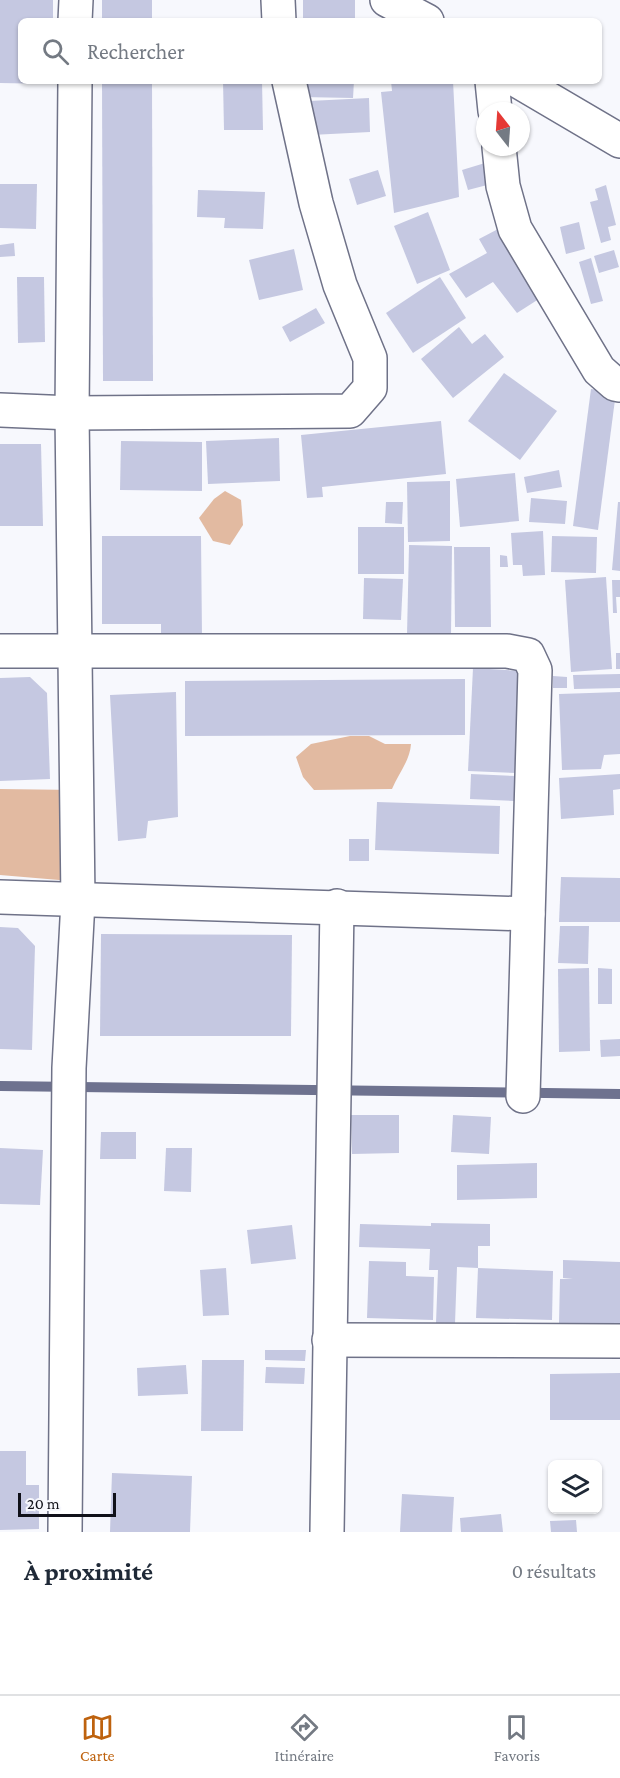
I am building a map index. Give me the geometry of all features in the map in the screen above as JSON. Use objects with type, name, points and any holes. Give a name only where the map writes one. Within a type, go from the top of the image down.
[{"type":"street","points":[[75,18],[76,0]]},
{"type":"street","points":[[278,0],[279,18]]},
{"type":"street","points":[[387,0],[421,18]]},
{"type":"street","points":[[65,1532],[69,1068],[78,901],[72,412],[75,84]]},
{"type":"street","points":[[0,410],[350,411],[370,388],[370,358],[340,285],[316,203],[290,84]]},
{"type":"street","points":[[492,84],[494,102]]},
{"type":"street","points":[[523,84],[620,141]]},
{"type":"street","points":[[500,156],[503,186],[515,230],[599,370],[615,384],[620,385]]},
{"type":"street","points":[[0,651],[507,651],[528,655],[535,670],[523,1096]]},
{"type":"street","points":[[0,897],[78,901],[337,906],[528,914]]},
{"type":"street","points":[[327,1532],[337,906]]},
{"type":"street","points":[[329,1340],[620,1341]]},
{"type":"shaded area","points":[[225,491],[241,500],[243,525],[230,545],[213,541],[199,518],[214,499]]},
{"type":"shaded area","points":[[350,736],[369,736],[385,744],[411,744],[406,762],[392,789],[314,790],[303,777],[296,757],[311,744]]},
{"type":"shaded area","points":[[0,789],[76,790],[71,881],[0,875]]},
{"type":"building","points":[[0,0],[53,0],[53,18],[18,18],[18,83],[0,83]]},
{"type":"building","points":[[102,0],[152,0],[152,18],[102,18]]},
{"type":"building","points":[[303,0],[355,0],[355,18],[303,18]]},
{"type":"building","points":[[102,84],[152,84],[153,381],[103,381]]},
{"type":"building","points":[[223,84],[262,84],[263,130],[224,130]]},
{"type":"building","points":[[302,84],[354,84],[353,98],[302,97]]},
{"type":"building","points":[[391,84],[453,84],[459,197],[394,213],[381,92],[392,91]]},
{"type":"building","points":[[369,98],[370,132],[311,135],[309,101]]},
{"type":"building","points":[[485,163],[491,184],[468,190],[462,170]]},
{"type":"building","points":[[378,170],[386,196],[357,205],[349,179]]},
{"type":"building","points":[[0,184],[37,184],[36,229],[0,228]]},
{"type":"building","points":[[606,185],[616,225],[608,227],[611,240],[601,243],[590,202],[598,200],[595,189]]},
{"type":"building","points":[[198,190],[265,192],[263,229],[224,228],[225,218],[197,217]]},
{"type":"building","points":[[428,212],[450,270],[417,284],[394,226]]},
{"type":"building","points":[[579,222],[585,249],[566,254],[560,227]]},
{"type":"building","points":[[500,228],[542,297],[517,313],[493,282],[466,298],[449,274],[487,253],[479,239]]},
{"type":"building","points":[[14,243],[15,256],[0,257],[0,245]]},
{"type":"building","points":[[294,249],[303,290],[259,300],[249,260]]},
{"type":"building","points":[[614,250],[619,267],[599,273],[594,256]]},
{"type":"building","points":[[591,258],[603,301],[591,304],[579,262]]},
{"type":"building","points":[[17,277],[44,277],[45,342],[18,343]]},
{"type":"building","points":[[440,277],[466,318],[413,353],[386,313]]},
{"type":"building","points":[[316,308],[325,323],[290,342],[282,327]]},
{"type":"building","points":[[459,327],[472,344],[485,334],[504,357],[453,398],[421,359]]},
{"type":"building","points":[[504,373],[557,411],[520,460],[468,421]]},
{"type":"building","points":[[591,389],[616,392],[598,530],[573,526]]},
{"type":"building","points":[[441,421],[446,474],[322,487],[323,497],[307,498],[301,435]]},
{"type":"building","points":[[279,438],[280,481],[208,484],[206,441]]},
{"type":"building","points":[[121,441],[202,442],[202,491],[120,490]]},
{"type":"building","points":[[0,444],[41,444],[43,526],[0,526]]},
{"type":"building","points":[[559,470],[562,487],[527,493],[524,477]]},
{"type":"building","points":[[515,473],[519,521],[460,527],[456,479]]},
{"type":"building","points":[[450,481],[450,541],[408,542],[407,482]]},
{"type":"building","points":[[531,498],[567,501],[565,524],[529,522]]},
{"type":"building","points":[[386,502],[403,502],[402,524],[385,523]]},
{"type":"building","points":[[618,502],[620,502],[620,571],[612,570]]},
{"type":"building","points":[[358,527],[404,527],[404,574],[358,574]]},
{"type":"building","points":[[543,531],[545,575],[523,576],[522,565],[513,565],[511,533]]},
{"type":"building","points":[[102,536],[201,536],[202,637],[161,637],[161,624],[102,624]]},
{"type":"building","points":[[552,536],[597,537],[596,573],[551,572]]},
{"type":"building","points":[[409,545],[452,546],[451,635],[407,635]]},
{"type":"building","points":[[454,547],[490,547],[491,627],[455,627]]},
{"type":"building","points":[[500,555],[507,556],[508,567],[500,567]]},
{"type":"building","points":[[606,577],[612,669],[571,672],[565,580]]},
{"type":"building","points":[[364,578],[403,579],[401,620],[363,619]]},
{"type":"building","points":[[612,580],[620,580],[620,597],[616,597],[617,613],[613,613]]},
{"type":"building","points":[[616,653],[620,653],[620,669],[616,669]]},
{"type":"building","points":[[473,668],[522,671],[517,773],[468,771]]},
{"type":"building","points":[[620,674],[620,688],[574,689],[573,675]]},
{"type":"building","points":[[553,676],[567,677],[567,688],[553,688]]},
{"type":"building","points":[[30,677],[47,693],[50,779],[0,781],[0,678]]},
{"type":"building","points":[[465,679],[465,735],[185,736],[185,681]]},
{"type":"building","points":[[176,692],[178,817],[148,821],[146,838],[118,841],[110,695]]},
{"type":"building","points":[[620,692],[620,754],[604,755],[601,769],[562,770],[559,694]]},
{"type":"building","points":[[471,774],[516,776],[515,801],[470,799]]},
{"type":"building","points":[[620,774],[620,789],[613,790],[614,815],[561,819],[559,778]]},
{"type":"building","points":[[377,802],[500,806],[499,854],[375,850]]},
{"type":"building","points":[[349,839],[369,839],[369,861],[349,861]]},
{"type":"building","points":[[561,877],[620,878],[620,922],[559,922]]},
{"type":"building","points":[[560,926],[589,926],[588,964],[558,963]]},
{"type":"building","points":[[0,927],[18,928],[35,946],[32,1050],[0,1049]]},
{"type":"building","points":[[101,934],[292,935],[291,1036],[100,1036]]},
{"type":"building","points":[[589,968],[590,1051],[559,1052],[558,969]]},
{"type":"building","points":[[598,968],[612,969],[612,1004],[598,1004]]},
{"type":"building","points":[[620,1039],[620,1056],[601,1057],[600,1040]]},
{"type":"building","points":[[351,1115],[399,1115],[399,1153],[352,1154]]},
{"type":"building","points":[[453,1115],[491,1117],[489,1154],[451,1152]]},
{"type":"building","points":[[101,1132],[136,1132],[136,1159],[100,1159]]},
{"type":"building","points":[[0,1148],[43,1150],[40,1205],[0,1204]]},
{"type":"building","points":[[166,1148],[192,1148],[191,1192],[164,1191]]},
{"type":"building","points":[[537,1163],[537,1198],[457,1200],[457,1165]]},
{"type":"building","points":[[431,1223],[490,1224],[490,1246],[478,1246],[478,1268],[457,1267],[455,1324],[436,1323],[438,1270],[429,1270],[430,1249],[359,1247],[360,1224],[431,1226]]},
{"type":"building","points":[[292,1225],[296,1259],[251,1264],[247,1230]]},
{"type":"building","points":[[563,1260],[620,1262],[620,1324],[559,1323],[560,1279],[573,1279],[563,1278]]},
{"type":"building","points":[[369,1261],[406,1262],[406,1276],[434,1277],[433,1320],[367,1318]]},
{"type":"building","points":[[226,1268],[229,1315],[203,1316],[200,1270]]},
{"type":"building","points":[[478,1268],[553,1271],[552,1320],[476,1318]]},
{"type":"building","points":[[265,1350],[306,1350],[305,1361],[265,1360]]},
{"type":"building","points":[[202,1360],[244,1360],[243,1431],[201,1431]]},
{"type":"building","points":[[186,1365],[188,1394],[138,1396],[137,1368]]},
{"type":"building","points":[[266,1367],[305,1368],[304,1384],[265,1383]]},
{"type":"building","points":[[620,1373],[620,1420],[550,1420],[550,1374]]},
{"type":"building","points":[[0,1451],[26,1451],[26,1485],[39,1485],[39,1529],[0,1530]]},
{"type":"building","points":[[112,1473],[192,1476],[190,1532],[110,1532]]},
{"type":"building","points":[[402,1494],[454,1497],[452,1532],[400,1532]]},
{"type":"building","points":[[501,1514],[503,1532],[461,1532],[460,1518]]},
{"type":"building","points":[[576,1520],[577,1532],[551,1532],[550,1521]]},
{"type":"waterway","points":[[0,1086],[620,1094]]}]
